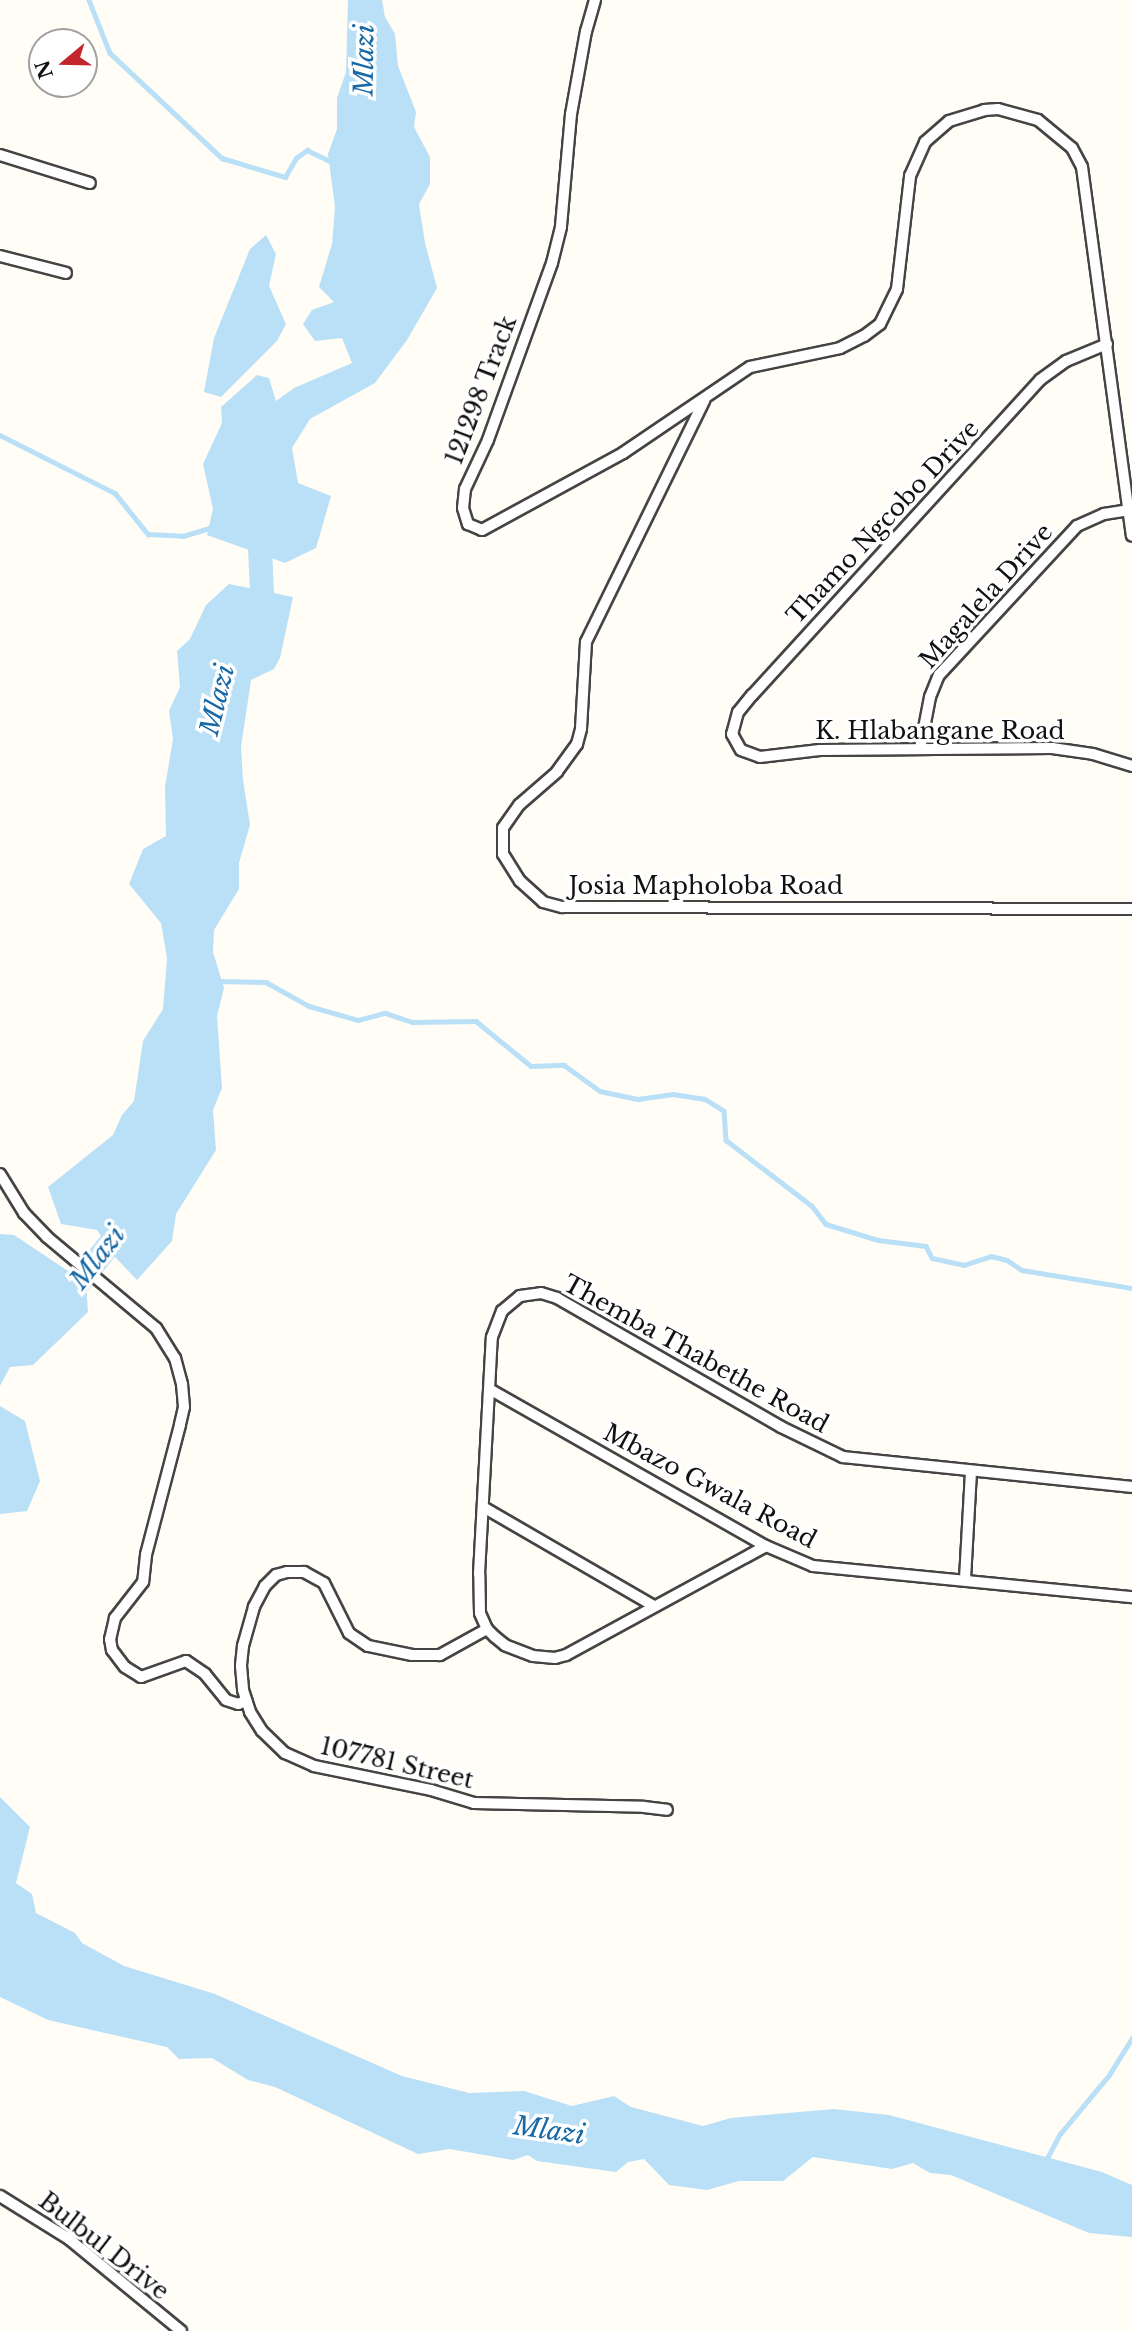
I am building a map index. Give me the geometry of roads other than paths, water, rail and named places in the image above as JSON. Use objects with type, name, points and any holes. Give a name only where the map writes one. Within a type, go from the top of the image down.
[{"type":"street","name":"121298 Track","points":[[595,0],[586,30],[575,90],[561,227],[552,262],[488,440],[465,489],[463,508],[466,519],[477,531],[493,525],[623,453],[706,398]]},
{"type":"street","points":[[706,398],[757,364],[840,348],[880,324],[900,279],[906,199],[916,159],[931,135],[949,121],[984,110],[998,109],[1038,120],[1076,155],[1086,191],[1132,536]]},
{"type":"street","points":[[0,155],[90,183]]},
{"type":"street","points":[[0,257],[66,273]]},
{"type":"street","name":"Thamo Ngcobo Drive","points":[[747,754],[734,743],[732,729],[738,712],[752,695],[1048,372],[1079,354],[1107,344]]},
{"type":"street","name":"Josia Mapholoba Road","points":[[706,398],[586,642],[581,729],[577,744],[557,772],[519,805],[503,828],[503,855],[520,881],[535,896],[562,907],[1132,909]]},
{"type":"street","name":"Magalela Drive","points":[[920,749],[930,697],[939,675],[1077,526],[1104,514],[1128,510]]},
{"type":"street","name":"K. Hlabangane Road","points":[[747,754],[771,757],[820,750],[1052,748],[1093,754],[1132,766]]},
{"type":"street","points":[[0,1174],[24,1213],[116,1298],[156,1328],[167,1343],[180,1373],[184,1395],[180,1425],[146,1555],[143,1582],[115,1618],[110,1639],[112,1650],[125,1667],[141,1677],[186,1661],[205,1674],[226,1700],[238,1704],[246,1701]]},
{"type":"street","name":"Themba Thabethe Road","points":[[487,1629],[480,1613],[479,1594],[492,1337],[502,1311],[520,1296],[541,1293],[565,1301],[831,1453],[870,1461],[1132,1487]]},
{"type":"street","name":"Mbazo Gwala Road","points":[[491,1390],[766,1546],[813,1566],[1132,1597]]},
{"type":"street","points":[[965,1579],[971,1471]]},
{"type":"street","points":[[483,1507],[654,1606]]},
{"type":"street","points":[[487,1629],[505,1645],[521,1653],[555,1658],[584,1647],[766,1546]]},
{"type":"street","name":"107781 Street","points":[[487,1629],[440,1655],[412,1655],[368,1646],[349,1633],[324,1583],[304,1572],[281,1573],[261,1591],[247,1632],[241,1666],[246,1701],[262,1731],[275,1744],[291,1756],[314,1766],[431,1790],[474,1803],[644,1807],[667,1811]]},
{"type":"street","name":"Bulbul Drive","points":[[0,2196],[69,2239],[181,2331]]},
{"type":"water","points":[[348,0],[382,0],[385,17],[395,34],[398,66],[416,112],[414,127],[430,157],[430,184],[419,204],[425,243],[437,288],[407,340],[375,383],[310,419],[292,448],[298,483],[331,496],[316,548],[285,563],[207,535],[213,509],[203,464],[222,423],[221,407],[257,375],[269,378],[276,401],[294,388],[352,363],[342,338],[315,341],[303,324],[312,310],[334,302],[319,287],[332,244],[335,207],[328,154],[337,129],[337,98],[346,72]]},
{"type":"water","points":[[266,235],[276,254],[269,286],[286,324],[277,341],[221,397],[204,392],[214,338],[250,249]]},
{"type":"water","points":[[229,584],[293,597],[280,658],[274,669],[251,680],[241,747],[250,825],[239,863],[239,889],[214,930],[213,952],[224,988],[217,1016],[222,1088],[213,1110],[216,1150],[176,1214],[172,1241],[137,1280],[115,1257],[97,1230],[61,1224],[48,1187],[113,1135],[122,1115],[134,1101],[143,1041],[163,1009],[167,958],[161,923],[129,884],[143,849],[166,836],[165,787],[173,739],[169,711],[180,687],[177,651],[190,639],[206,605]]},
{"type":"water","points":[[0,1234],[14,1235],[86,1283],[88,1312],[33,1365],[10,1367],[0,1386]]},
{"type":"water","points":[[0,1406],[25,1421],[40,1481],[27,1511],[0,1514]]},
{"type":"water","points":[[0,1797],[30,1827],[16,1883],[32,1894],[36,1913],[75,1933],[82,1943],[124,1966],[215,1994],[402,2076],[469,2093],[524,2091],[572,2106],[614,2096],[631,2107],[703,2126],[731,2118],[834,2109],[889,2115],[1102,2172],[1132,2185],[1132,2237],[1089,2233],[951,2175],[930,2173],[913,2163],[892,2169],[813,2157],[783,2181],[739,2181],[707,2190],[669,2185],[644,2159],[628,2162],[616,2172],[537,2161],[528,2155],[513,2160],[450,2149],[418,2154],[275,2087],[248,2080],[212,2058],[179,2059],[167,2047],[48,2020],[0,1997]]},
{"type":"waterway","points":[[89,0],[110,53],[222,158],[285,177],[296,158],[307,150],[334,163]]},
{"type":"waterway","points":[[0,435],[115,493],[148,534],[183,536],[213,527]]},
{"type":"waterway","name":"Mlazi","points":[[248,620],[262,594],[259,523]]},
{"type":"waterway","points":[[218,981],[266,982],[309,1006],[358,1020],[385,1013],[413,1022],[476,1021],[531,1066],[564,1065],[600,1091],[638,1099],[673,1094],[705,1099],[724,1111],[726,1140],[812,1206],[826,1224],[878,1240],[926,1246],[932,1258],[964,1265],[991,1256],[1007,1260],[1022,1270],[1132,1288]]},
{"type":"waterway","name":"Mlazi","points":[[61,1305],[128,1221]]},
{"type":"waterway","points":[[1045,2162],[1060,2134],[1109,2075],[1132,2038]]}]
